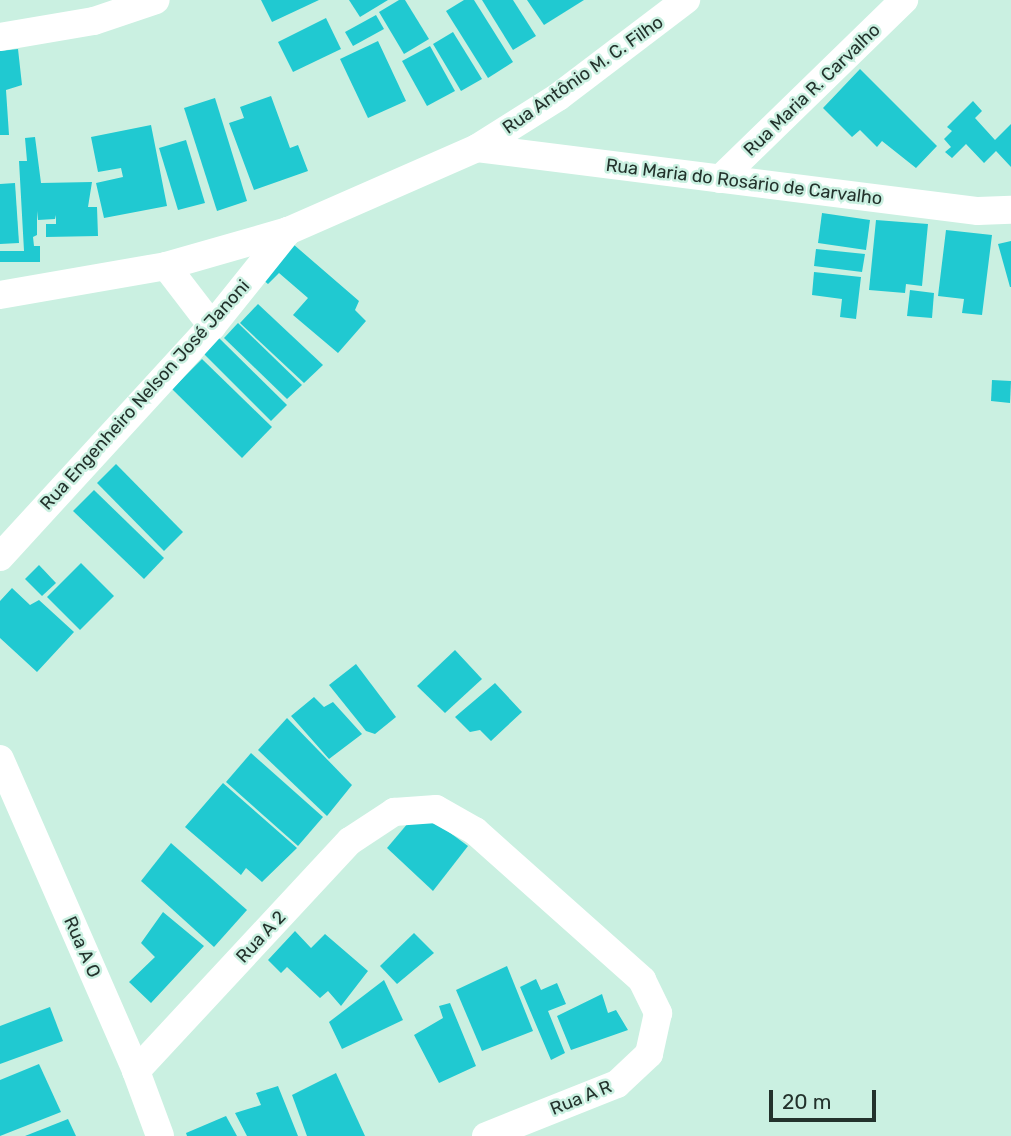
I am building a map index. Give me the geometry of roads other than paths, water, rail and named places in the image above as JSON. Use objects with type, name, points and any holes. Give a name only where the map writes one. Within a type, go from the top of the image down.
[{"type":"street","points":[[0,37],[94,20],[156,0]]},
{"type":"street","name":"Rua Antônio M. C. Filho","points":[[477,148],[558,97],[686,0]]},
{"type":"street","name":"Rua Maria R. Carvalho","points":[[720,179],[904,0]]},
{"type":"street","name":"Rua Maria do Rosário de Carvalho","points":[[477,148],[978,211],[1011,210]]},
{"type":"street","name":"Rua Engenheiro Nelson José Janoni","points":[[0,295],[166,266],[288,232],[477,148]]},
{"type":"street","name":"Rua Engenheiro Nelson José Janoni","points":[[0,557],[212,326],[288,232]]},
{"type":"street","points":[[166,266],[212,326]]},
{"type":"street","name":"Rua A O","points":[[0,759],[136,1071],[160,1136]]},
{"type":"street","name":"Rua A 2","points":[[136,1071],[350,841],[394,812],[436,809],[475,831],[642,980],[658,1013],[656,1035]]},
{"type":"street","name":"Rua A R","points":[[486,1136],[617,1084],[649,1054],[656,1035]]}]
